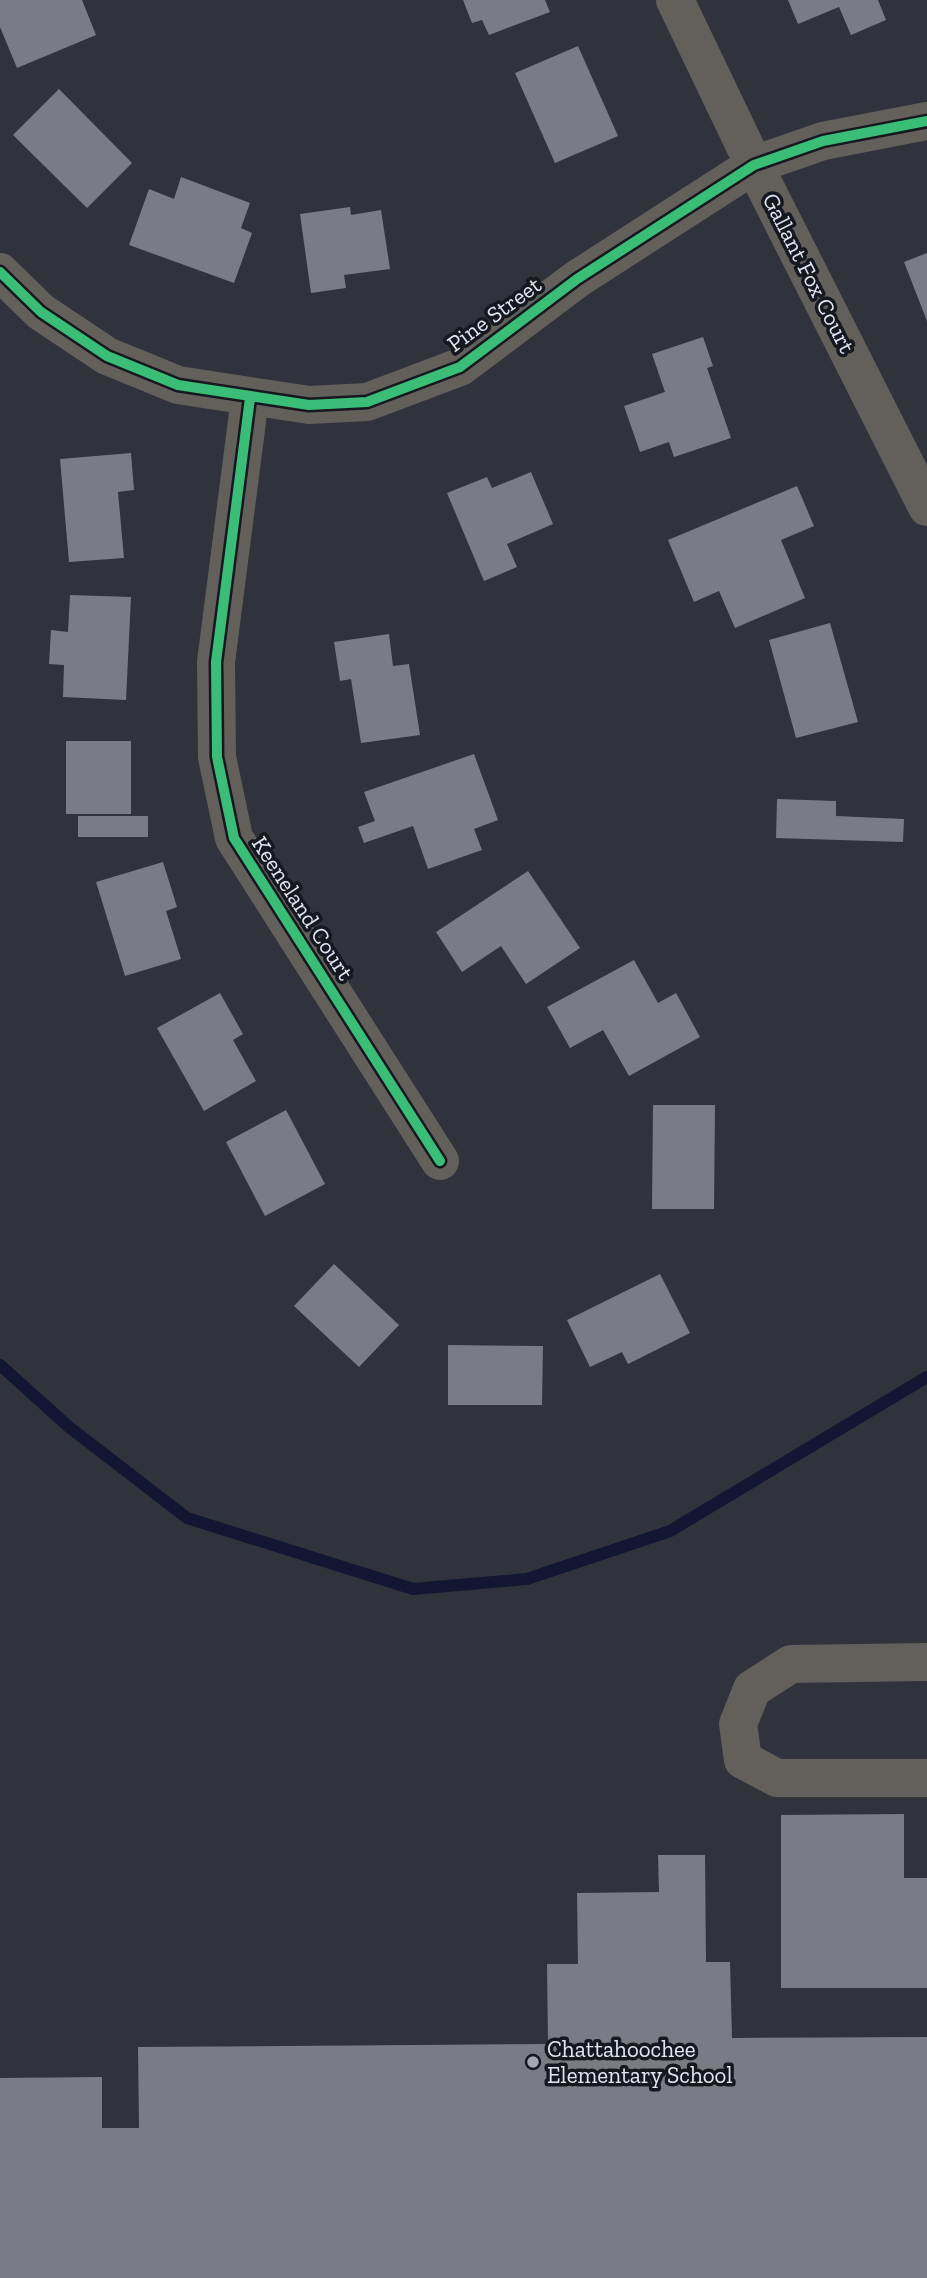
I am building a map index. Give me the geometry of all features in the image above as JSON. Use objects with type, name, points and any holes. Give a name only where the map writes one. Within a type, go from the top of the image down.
[{"type":"street","name":"Gallant Fox Court","points":[[675,0],[754,165],[927,507]]},
{"type":"street","name":"Pine Street","points":[[0,272],[41,312],[107,356],[178,385],[309,405],[367,402],[460,367],[576,279],[754,165],[823,141],[927,121]]},
{"type":"street","name":"Keeneland Court","points":[[250,398],[216,662],[217,757],[234,838],[440,1161]]},
{"type":"street","points":[[927,1662],[791,1664],[752,1689],[738,1724],[743,1760],[777,1778],[927,1778]]},
{"type":"building","points":[[0,0],[82,0],[96,35],[17,68],[0,27]]},
{"type":"building","points":[[463,0],[545,0],[550,12],[489,35],[482,20],[472,23]]},
{"type":"building","points":[[788,0],[878,0],[886,20],[851,35],[839,7],[798,24]]},
{"type":"building","points":[[578,46],[618,136],[555,163],[515,73]]},
{"type":"building","points":[[59,89],[132,163],[87,208],[13,135]]},
{"type":"building","points":[[181,177],[250,203],[241,228],[252,233],[234,283],[129,245],[149,189],[174,199]]},
{"type":"building","points":[[350,207],[351,215],[381,210],[390,269],[344,275],[346,288],[311,293],[300,214]]},
{"type":"building","points":[[927,253],[927,321],[904,262]]},
{"type":"building","points":[[703,337],[713,366],[707,368],[731,438],[674,457],[669,442],[640,452],[624,406],[665,392],[652,354]]},
{"type":"building","points":[[131,453],[134,490],[118,492],[124,558],[69,562],[60,459]]},
{"type":"building","points":[[531,472],[553,524],[507,544],[517,567],[484,581],[447,493],[487,477],[492,488]]},
{"type":"building","points":[[797,486],[814,526],[781,540],[805,598],[735,628],[719,591],[694,602],[668,540]]},
{"type":"building","points":[[70,595],[131,597],[126,700],[63,697],[64,665],[49,664],[51,630],[68,632]]},
{"type":"building","points":[[830,623],[858,722],[796,738],[769,640]]},
{"type":"building","points":[[389,634],[393,666],[409,664],[420,735],[361,743],[351,679],[340,681],[334,642]]},
{"type":"building","points":[[66,741],[131,741],[131,814],[66,814]]},
{"type":"building","points":[[474,754],[498,820],[474,829],[482,850],[428,869],[413,826],[364,843],[358,827],[375,821],[364,792]]},
{"type":"building","points":[[777,799],[836,801],[836,816],[904,819],[903,842],[776,838]]},
{"type":"building","points":[[78,816],[148,816],[148,837],[78,837]]},
{"type":"building","points":[[163,862],[177,907],[166,911],[181,959],[125,976],[96,882]]},
{"type":"building","points":[[528,871],[580,948],[526,984],[501,946],[462,972],[436,932]]},
{"type":"building","points":[[634,960],[658,1003],[676,993],[700,1037],[629,1076],[603,1030],[570,1048],[547,1007]]},
{"type":"building","points":[[220,993],[243,1034],[233,1040],[256,1081],[204,1111],[157,1028]]},
{"type":"building","points":[[653,1105],[715,1105],[714,1209],[652,1209]]},
{"type":"building","points":[[286,1110],[325,1184],[265,1216],[226,1142]]},
{"type":"building","points":[[334,1264],[399,1325],[359,1367],[294,1306]]},
{"type":"building","points":[[660,1274],[690,1333],[628,1364],[622,1352],[590,1367],[567,1320]]},
{"type":"building","points":[[448,1345],[543,1346],[542,1405],[448,1405]]},
{"type":"building","points":[[904,1814],[904,1878],[927,1878],[927,1988],[781,1988],[781,1815]]},
{"type":"building","name":"Chattahoochee Elementary School","points":[[658,1855],[705,1855],[706,1962],[730,1962],[732,2038],[927,2037],[927,2278],[0,2278],[0,2078],[102,2077],[102,2128],[139,2128],[138,2047],[548,2044],[547,1964],[578,1964],[577,1893],[659,1892]]},
{"type":"waterway","points":[[0,1365],[69,1427],[187,1518],[413,1589],[527,1579],[670,1531],[927,1377]]},
{"type":"cycle path","points":[[0,272],[41,312],[107,356],[178,385],[309,405],[367,402],[460,367],[577,279],[754,165],[823,141],[927,121]]},
{"type":"cycle path","points":[[250,398],[216,662],[217,757],[234,838],[440,1161]]},
{"type":"place","name":"Chattahoochee Elementary School","points":[[533,2062]]}]
